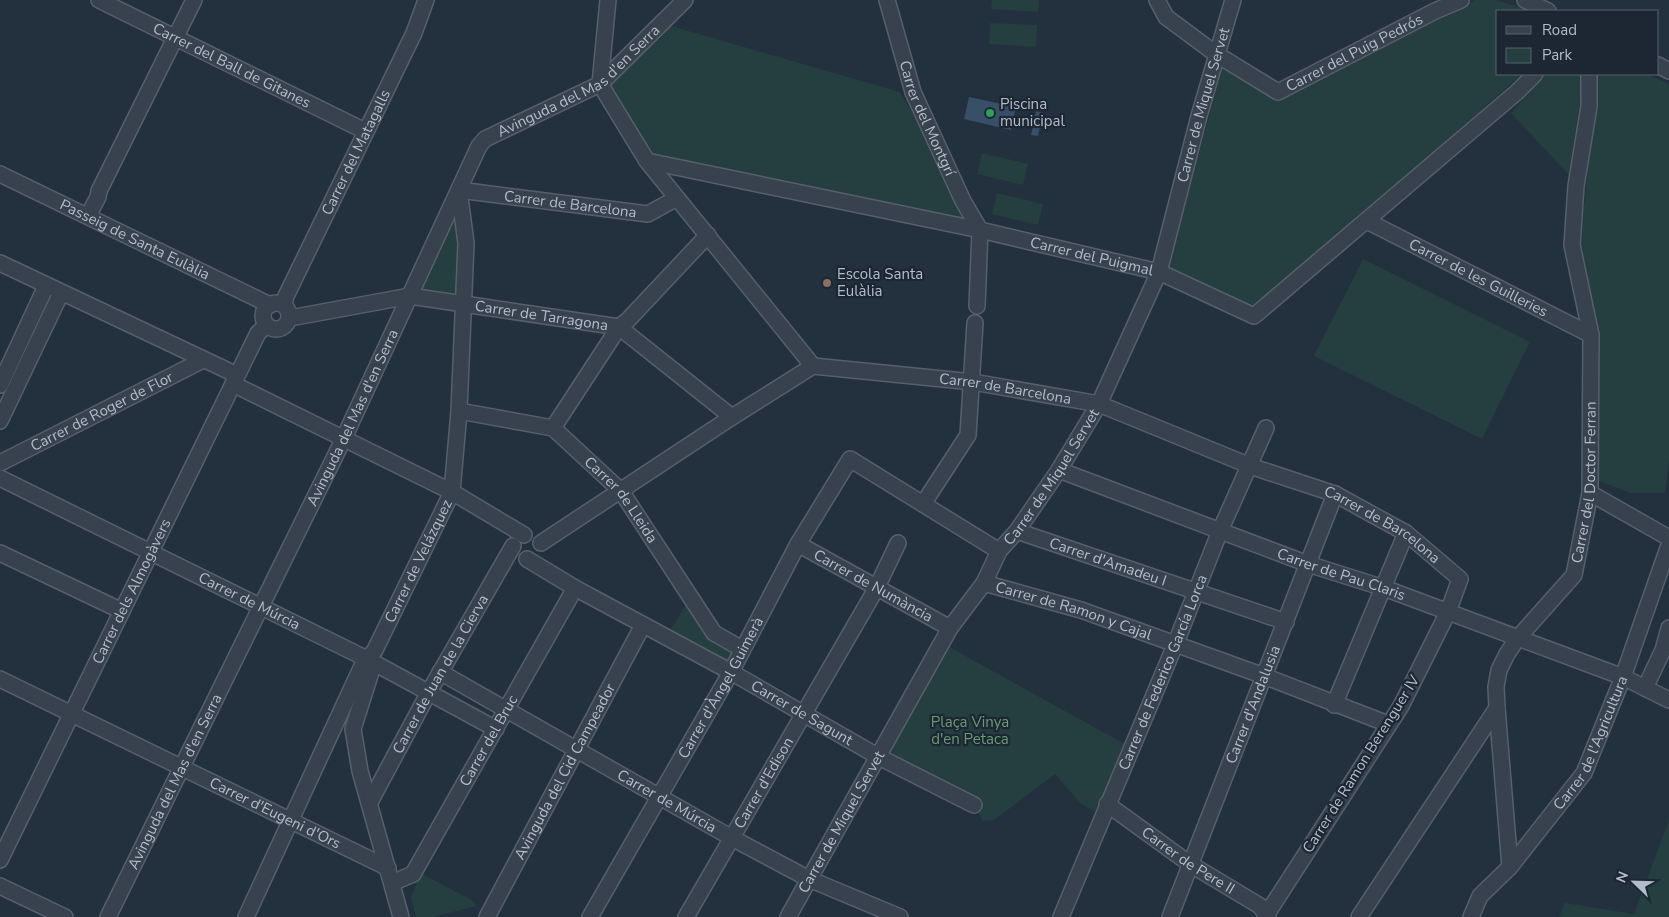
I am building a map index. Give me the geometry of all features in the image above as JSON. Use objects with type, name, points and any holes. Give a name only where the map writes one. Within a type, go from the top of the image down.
[{"type":"street","name":"Carrer del Ball de Gitanes","points":[[99,0],[365,130]]},
{"type":"street","points":[[88,216],[194,0]]},
{"type":"street","name":"Carrer del Matagalls","points":[[267,326],[263,316],[281,309],[365,130],[414,33],[426,0]]},
{"type":"street","points":[[541,543],[732,416],[813,366],[647,161],[600,84],[608,0]]},
{"type":"street","name":"Avinguda del Mas d'en Serra","points":[[108,917],[343,440],[478,146],[485,139],[600,84],[685,0]]},
{"type":"street","name":"Carrer del Montgrí","points":[[887,0],[913,92],[963,201],[980,230]]},
{"type":"street","name":"Carrer del Puig Pedrós","points":[[1157,0],[1166,17],[1216,54],[1278,92],[1435,11],[1461,0]]},
{"type":"street","name":"Carrer de Miquel Servet","points":[[788,917],[950,628],[984,583],[999,551],[1017,531],[1060,470],[1099,404],[1159,272],[1216,54],[1233,0]]},
{"type":"street","points":[[1525,0],[1546,10]]},
{"type":"street","name":"Carrer del Puigmal","points":[[647,161],[980,230],[1159,272],[1254,316],[1518,92],[1534,75]]},
{"type":"street","name":"Carrer del Doctor Ferran","points":[[1510,867],[1497,708],[1496,687],[1499,670],[1517,639],[1574,575],[1590,493],[1591,335],[1572,245],[1576,186],[1589,106],[1589,75]]},
{"type":"street","name":"Passeig de Santa Eulàlia","points":[[0,174],[281,309]]},
{"type":"street","name":"Carrer de Barcelona","points":[[459,190],[648,214],[676,199]]},
{"type":"street","name":"Carrer de Velázquez","points":[[246,917],[292,823],[367,659],[376,650],[452,492],[459,411],[466,243],[459,190]]},
{"type":"street","name":"Carrer de les Guilleries","points":[[1367,221],[1591,335]]},
{"type":"street","points":[[977,306],[980,230]]},
{"type":"street","points":[[459,411],[553,428],[618,327],[627,321],[708,235]]},
{"type":"street","points":[[0,264],[203,360],[343,440],[452,492],[524,535],[541,543]]},
{"type":"street","points":[[0,385],[46,286]]},
{"type":"street","points":[[0,421],[61,293]]},
{"type":"street","points":[[267,326],[274,329],[285,327],[281,309],[410,296]]},
{"type":"street","name":"Carrer de Tarragona","points":[[410,296],[618,327],[732,416]]},
{"type":"street","points":[[975,323],[973,382],[968,435],[924,504],[999,551]]},
{"type":"street","name":"Carrer dels Almogàvers","points":[[0,860],[258,333],[267,326]]},
{"type":"street","name":"Carrer de Roger de Flor","points":[[0,463],[203,360]]},
{"type":"street","name":"Carrer de Barcelona","points":[[813,366],[973,382],[1099,404],[1249,466],[1335,494],[1406,533],[1460,580]]},
{"type":"street","name":"Carrer de Lleida","points":[[553,428],[621,491],[714,633],[742,649]]},
{"type":"street","name":"Carrer de Federico García Lorca","points":[[1061,917],[1176,645],[1220,531],[1266,428]]},
{"type":"street","name":"Carrer d'Àngel Guimerà","points":[[590,917],[731,672],[798,544],[850,460],[924,504]]},
{"type":"street","name":"Carrer de Pau Claris","points":[[1060,470],[1308,564],[1384,588],[1623,677],[1669,700]]},
{"type":"street","name":"Carrer de Múrcia","points":[[0,478],[367,659],[496,729]]},
{"type":"street","points":[[1590,493],[1669,538]]},
{"type":"street","name":"Carrer d'Andalusia","points":[[1170,917],[1335,494]]},
{"type":"street","name":"Carrer d'Amadeu I","points":[[1017,531],[1286,622]]},
{"type":"street","points":[[1334,704],[1406,533]]},
{"type":"street","points":[[524,535],[517,539],[513,546],[518,555],[528,559],[536,557],[542,548],[541,543]]},
{"type":"street","name":"Carrer d'Edison","points":[[686,917],[876,589],[898,543]]},
{"type":"street","name":"Carrer de Numància","points":[[798,544],[876,589],[950,628]]},
{"type":"street","name":"Carrer de l'Agricultura","points":[[1471,917],[1480,896],[1510,867],[1584,773],[1623,677],[1669,545]]},
{"type":"street","name":"Carrer de Juan de la Cierva","points":[[370,802],[440,672],[513,546]]},
{"type":"street","points":[[0,553],[122,611]]},
{"type":"street","name":"Carrer de Sagunt","points":[[528,559],[575,588],[731,672],[879,757],[974,805]]},
{"type":"street","name":"Carrer de Ramon Berenguer IV","points":[[1266,917],[1401,706],[1448,612],[1460,580]]},
{"type":"street","name":"Carrer de Ramon y Cajal","points":[[984,583],[1081,610],[1264,676],[1388,724]]},
{"type":"street","name":"Carrer del Bruc","points":[[392,883],[413,874],[575,588]]},
{"type":"street","name":"Avinguda del Cid Campeador","points":[[487,917],[643,625]]},
{"type":"street","points":[[1645,688],[1663,650],[1669,628]]},
{"type":"street","points":[[367,659],[372,669],[353,729],[360,771],[401,917]]},
{"type":"street","name":"Carrer de Múrcia","points":[[440,672],[732,838],[809,879],[900,917]]},
{"type":"street","name":"Carrer d'Eugeni d'Ors","points":[[0,679],[72,716],[388,868]]},
{"type":"street","points":[[1359,917],[1497,708]]},
{"type":"street","name":"Carrer de Pere II","points":[[1108,804],[1190,864],[1260,906],[1266,917]]},
{"type":"street","points":[[0,886],[65,917]]},
{"type":"green space","points":[[992,0],[1039,0],[1038,12],[991,9]]},
{"type":"green space","points":[[1475,0],[1496,0],[1530,10],[1496,10],[1496,75],[1521,75],[1254,311],[1174,272],[1169,265],[1222,68],[1276,101]]},
{"type":"green space","points":[[661,23],[900,92],[980,230],[647,161],[600,84]]},
{"type":"green space","points":[[990,23],[1037,25],[1036,47],[989,44]]},
{"type":"green space","points":[[1545,75],[1584,75],[1569,175],[1511,113]]},
{"type":"green space","points":[[1597,75],[1648,75],[1669,84],[1669,460],[1665,493],[1631,493],[1599,481],[1597,335],[1577,243],[1585,199]]},
{"type":"green space","points":[[982,153],[1028,164],[1023,185],[977,174]]},
{"type":"green space","points":[[459,190],[462,303],[410,296]]},
{"type":"green space","points":[[997,193],[1043,204],[1038,225],[992,214]]},
{"type":"green space","points":[[1363,259],[1530,342],[1482,439],[1314,356]]},
{"type":"green space","points":[[687,603],[736,650],[727,665],[668,634]]},
{"type":"green space","name":"Plaça Vinya d'en Petaca","points":[[942,643],[1132,748],[1097,813],[1081,804],[1055,774],[994,820],[983,821],[974,805],[881,755]]},
{"type":"green space","points":[[1669,820],[1669,917],[1559,917],[1565,903],[1634,914]]},
{"type":"green space","points":[[420,873],[472,900],[476,906],[433,917],[416,917],[411,898]]},
{"type":"water","name":"Piscina municipal","points":[[969,97],[1016,107],[1011,130],[964,119]]},
{"type":"water","name":"Piscina municipal","points":[[1036,111],[1043,113],[1038,136],[1031,135]]},
{"type":"place","name":"Piscina municipal","points":[[990,113]]},
{"type":"place","name":"Escola Santa Eulàlia","points":[[827,283]]}]
